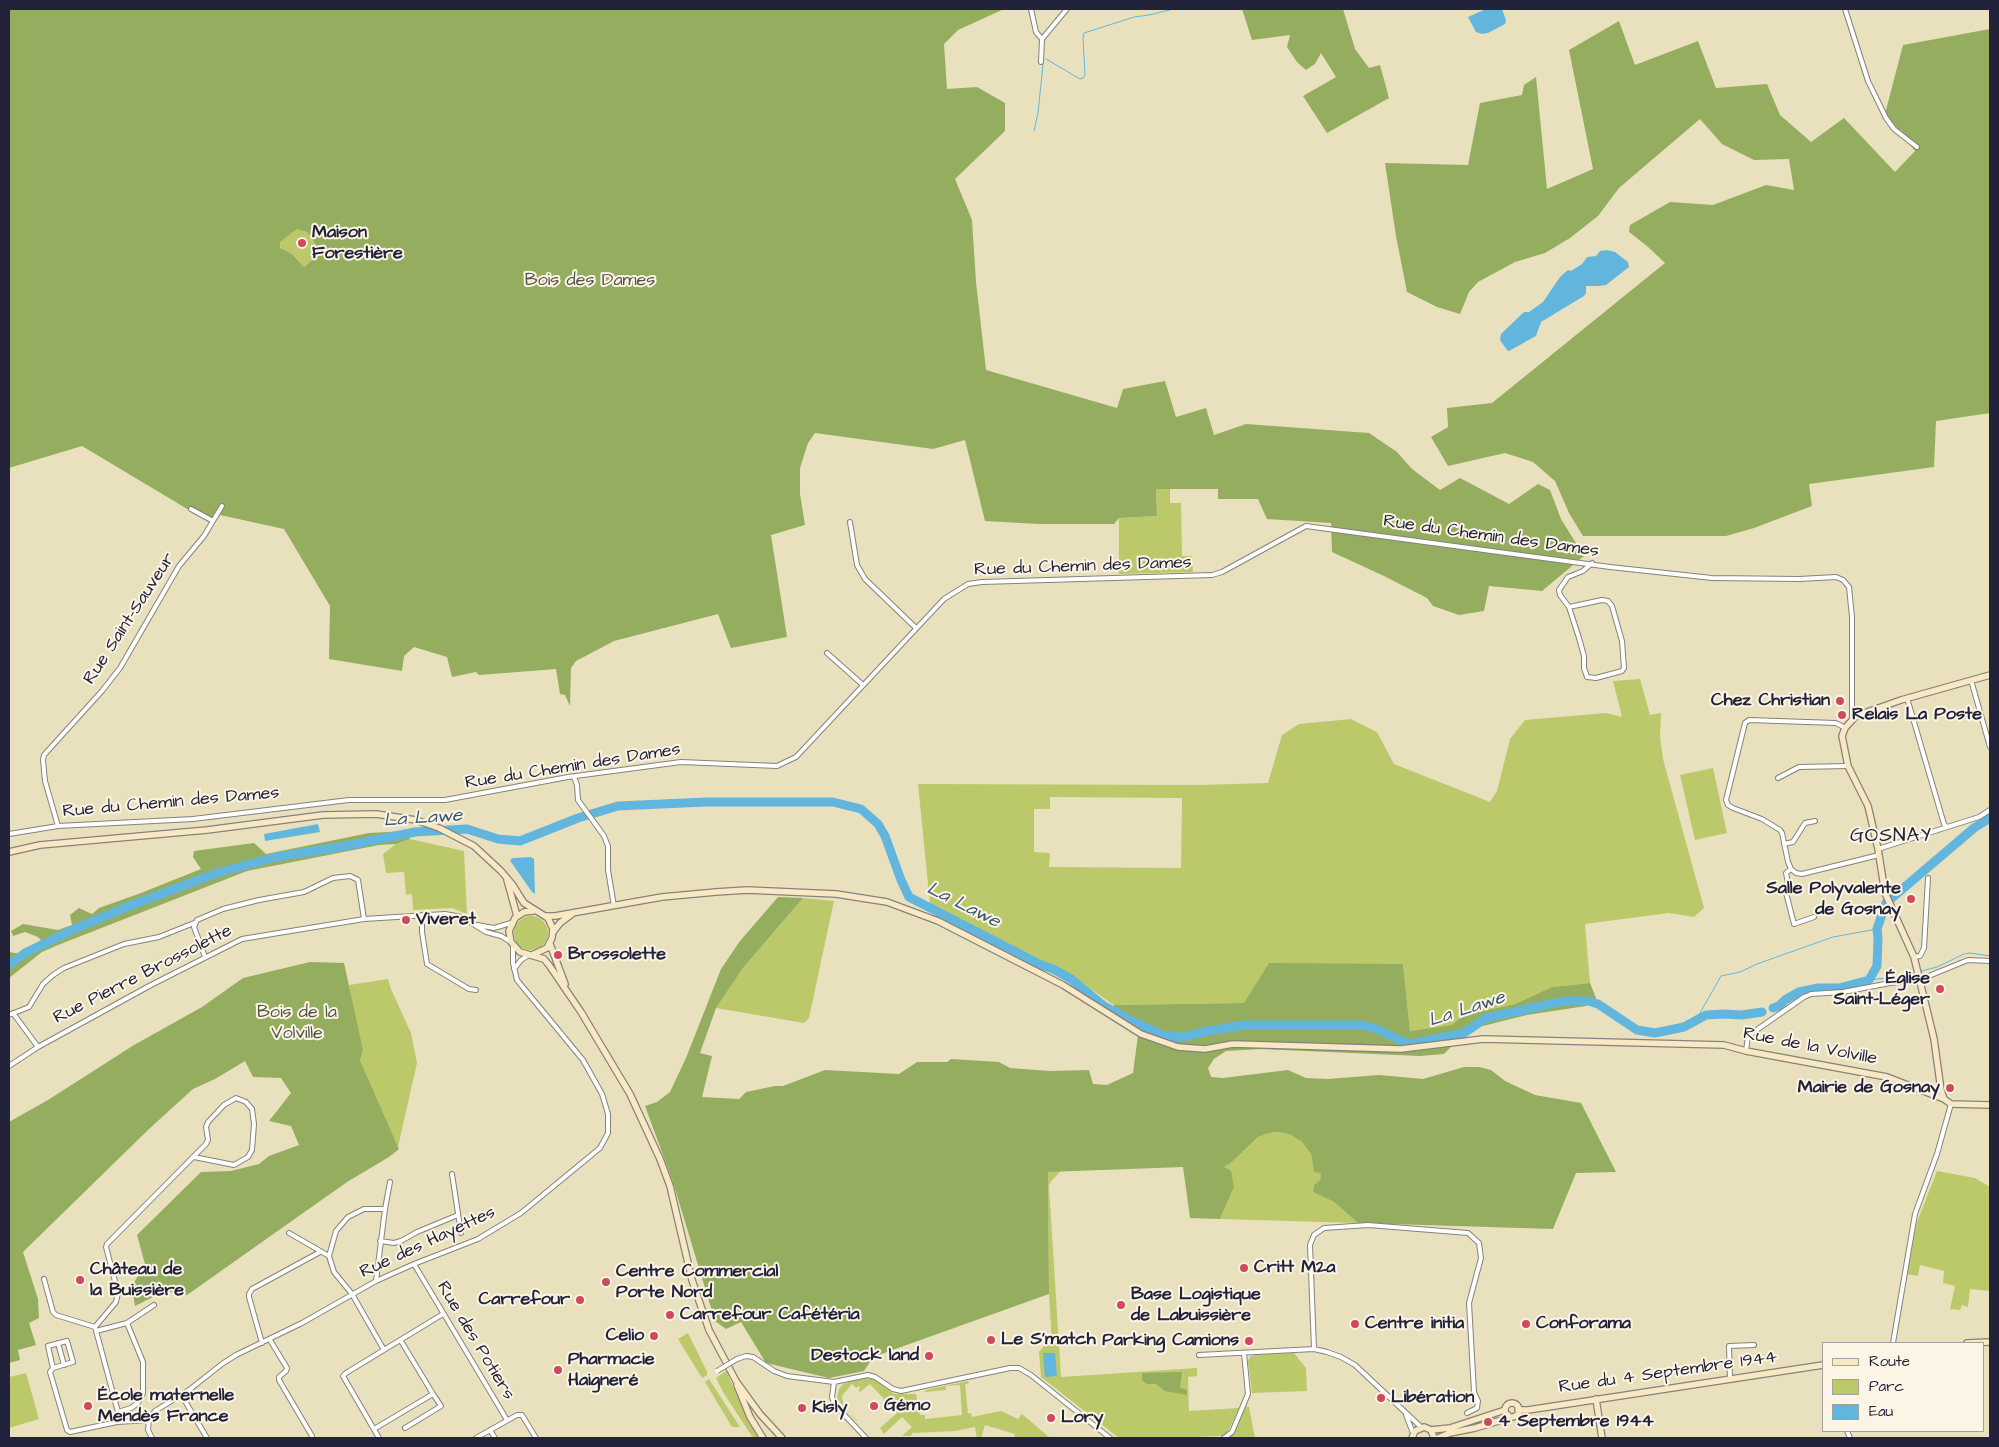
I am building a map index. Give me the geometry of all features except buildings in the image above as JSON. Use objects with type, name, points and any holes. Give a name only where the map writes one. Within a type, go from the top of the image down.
[{"type":"street","points":[[1031,9],[1036,32],[1042,39]]},
{"type":"street","points":[[1041,62],[1042,39],[1067,9]]},
{"type":"street","points":[[1845,9],[1868,81],[1886,118],[1894,129],[1918,147]]},
{"type":"street","name":"Rue Saint-Sauveur","points":[[58,826],[46,781],[44,755],[102,692],[120,668],[179,566],[204,536],[222,506]]},
{"type":"street","points":[[191,508],[213,521]]},
{"type":"street","points":[[850,522],[857,565],[865,579],[916,628]]},
{"type":"street","name":"Rue du Chemin des Dames","points":[[9,834],[58,826],[193,819],[349,800],[445,800],[574,777],[681,762],[777,766],[796,757],[944,599],[968,584],[1212,575],[1222,572],[1306,526],[1712,578],[1798,580],[1836,577],[1843,580],[1849,587],[1852,617],[1852,720]]},
{"type":"street","points":[[1569,606],[1602,600],[1612,606],[1622,641],[1624,668],[1622,671],[1596,678],[1587,677],[1582,647],[1569,606],[1560,595],[1559,590],[1562,583],[1568,577],[1583,571],[1592,563]]},
{"type":"street","points":[[827,652],[862,685]]},
{"type":"street","points":[[1944,1099],[1941,1092],[1934,1039],[1914,957],[1888,900],[1868,806],[1848,766],[1842,736],[1845,728],[1856,716],[1907,698],[1990,675]]},
{"type":"street","points":[[1971,680],[1990,747]]},
{"type":"street","points":[[1907,698],[1944,824],[1947,827]]},
{"type":"street","points":[[1845,728],[1836,723],[1749,720],[1745,723],[1726,800],[1728,805],[1733,808],[1762,819],[1780,830],[1791,869],[1802,874],[1836,865],[1979,817],[1990,810]]},
{"type":"street","points":[[1778,778],[1799,767],[1848,766]]},
{"type":"street","points":[[9,852],[40,845],[207,830],[323,815],[376,814],[416,820],[439,828],[474,846],[489,859],[524,903],[533,911],[545,916],[614,906],[608,870],[608,846],[604,836],[578,800],[574,777]]},
{"type":"street","points":[[1784,844],[1793,842],[1805,824],[1815,821]]},
{"type":"street","points":[[1791,869],[1786,874],[1789,888],[1785,889],[1794,924],[1814,917]]},
{"type":"street","points":[[38,1046],[11,1014],[32,1004],[43,984],[53,974],[91,956],[124,944],[159,937],[224,909],[259,900],[304,892],[333,878],[350,876],[360,883],[364,919]]},
{"type":"street","points":[[1914,957],[1920,956],[1924,948],[1928,878]]},
{"type":"street","points":[[507,880],[516,916]]},
{"type":"street","name":"Rue de la Volville","points":[[614,906],[662,897],[747,890],[836,894],[886,902],[938,921],[1002,952],[1063,985],[1141,1034],[1178,1047],[1205,1050],[1234,1044],[1418,1048],[1483,1039],[1724,1045],[1746,1051],[1887,1077],[1944,1099],[1951,1104]]},
{"type":"street","points":[[533,911],[524,912],[516,916],[511,923],[509,934],[512,944],[520,952],[544,959],[567,990],[630,1094],[660,1159],[670,1186],[692,1280],[709,1330],[736,1381],[750,1417],[763,1438]]},
{"type":"street","points":[[553,932],[560,923],[574,913]]},
{"type":"street","points":[[422,915],[422,932],[427,964],[469,989],[476,990]]},
{"type":"street","name":"Rue Pierre Brossolette","points":[[9,1066],[38,1046],[242,939],[364,919],[453,915],[486,932],[501,936],[512,944]]},
{"type":"street","points":[[545,916],[552,925],[553,932],[550,944],[556,965],[567,990]]},
{"type":"street","points":[[194,923],[205,957]]},
{"type":"street","name":"Rue Pierre Brossolette","points":[[475,925],[494,928],[511,923]]},
{"type":"street","name":"Rue des Hayettes","points":[[149,1420],[155,1411],[182,1396],[222,1364],[270,1340],[376,1281],[478,1239],[521,1213],[600,1148],[608,1133],[608,1114],[602,1094],[583,1060],[517,980],[512,944]]},
{"type":"street","points":[[514,969],[520,960],[542,952],[550,944]]},
{"type":"street","points":[[1746,1051],[1748,1036],[1793,1003],[1811,994],[1843,992],[1882,984],[1968,960],[1990,961]]},
{"type":"street","points":[[95,1329],[116,1302],[118,1293],[106,1247],[107,1244],[208,1140],[206,1127],[208,1122],[224,1105],[236,1098],[246,1102],[252,1109],[254,1124],[252,1150],[248,1157],[234,1165],[194,1156]]},
{"type":"street","points":[[1894,1342],[1915,1214],[1949,1115],[1951,1104],[1990,1105]]},
{"type":"street","points":[[452,1174],[461,1233]]},
{"type":"street","points":[[376,1281],[384,1209],[390,1182]]},
{"type":"street","points":[[384,1209],[364,1209],[348,1217],[336,1231],[329,1256],[334,1272],[352,1294],[384,1350]]},
{"type":"street","points":[[380,1241],[394,1243],[401,1241],[417,1232],[458,1215]]},
{"type":"street","points":[[1314,1349],[1310,1245],[1314,1235],[1324,1228],[1368,1225],[1468,1234],[1479,1243],[1481,1258],[1469,1303],[1474,1392],[1478,1401],[1477,1408],[1467,1413]]},
{"type":"street","points":[[289,1233],[329,1256]]},
{"type":"street","points":[[262,1343],[249,1294],[257,1285],[320,1252]]},
{"type":"street","name":"Rue des Potiers","points":[[414,1264],[507,1420],[517,1414],[522,1415],[536,1438]]},
{"type":"street","points":[[44,1279],[53,1312],[56,1315],[95,1329],[127,1323],[154,1305]]},
{"type":"street","points":[[379,1438],[344,1380],[346,1373],[443,1314]]},
{"type":"street","points":[[118,1412],[132,1408],[138,1403],[143,1393],[143,1362],[127,1323]]},
{"type":"street","points":[[95,1329],[118,1412],[117,1422]]},
{"type":"street","points":[[270,1340],[287,1368],[279,1377],[279,1380],[312,1436]]},
{"type":"street","points":[[53,1368],[73,1362],[67,1341],[48,1346],[53,1368],[50,1372],[67,1430],[70,1432],[117,1422],[149,1420],[148,1430],[152,1438]]},
{"type":"street","points":[[401,1341],[441,1406],[405,1428]]},
{"type":"street","points":[[58,1344],[64,1365]]},
{"type":"street","points":[[1730,1379],[1729,1346],[1754,1345]]},
{"type":"street","points":[[1199,1355],[1314,1349],[1327,1352],[1348,1361],[1422,1427],[1432,1430],[1436,1438],[1502,1420],[1507,1413],[1507,1405],[1512,1403],[1516,1404],[1518,1410],[1515,1415],[1507,1413],[1450,1428],[1432,1430]]},
{"type":"street","points":[[1224,1438],[1232,1432],[1248,1394],[1244,1353]]},
{"type":"street","points":[[717,1371],[746,1356],[753,1357],[774,1371],[786,1376],[834,1382],[868,1375],[875,1377],[893,1389],[901,1391],[1016,1368],[1031,1375],[1110,1438]]},
{"type":"street","name":"Rue du 4 Septembre 1944","points":[[1518,1410],[1822,1366]]},
{"type":"street","points":[[736,1381],[760,1414],[782,1438]]},
{"type":"street","points":[[834,1382],[832,1397],[835,1405],[866,1438]]},
{"type":"street","points":[[374,1429],[433,1394]]},
{"type":"street","points":[[182,1396],[207,1438]]},
{"type":"street","points":[[1596,1399],[1602,1438]]},
{"type":"street","points":[[1405,1413],[1412,1437],[1422,1427]]},
{"type":"street","points":[[476,1438],[507,1420]]},
{"type":"street","points":[[490,1430],[495,1438]]},
{"type":"green space","name":"Bois des Dames","points":[[9,9],[1004,9],[958,30],[944,44],[947,89],[977,87],[1005,103],[1005,131],[955,179],[972,220],[976,282],[986,370],[1117,408],[1123,389],[1165,381],[1176,417],[1206,408],[1214,435],[1246,424],[1369,433],[1397,452],[1412,469],[1440,490],[1460,478],[1509,504],[1538,484],[1550,490],[1561,519],[1584,556],[1542,591],[1489,586],[1484,611],[1459,615],[1433,606],[1427,598],[1332,552],[1331,523],[1267,519],[1258,499],[1218,499],[1218,489],[1156,489],[1157,516],[1119,518],[1114,524],[1039,524],[985,521],[965,440],[933,449],[815,433],[808,443],[800,468],[800,494],[805,525],[771,535],[787,637],[731,648],[718,614],[614,641],[576,661],[571,668],[570,706],[565,695],[560,694],[556,669],[479,675],[476,672],[452,677],[447,657],[414,647],[404,656],[402,671],[329,659],[330,606],[284,529],[220,515],[209,522],[82,446],[9,468]],"holes":[[[297,229],[307,232],[315,243],[319,254],[304,267],[292,254],[280,248],[280,242]]]},
{"type":"green space","points":[[1242,9],[1343,9],[1355,49],[1369,68],[1380,65],[1389,98],[1327,133],[1303,96],[1336,77],[1321,53],[1315,64],[1306,70],[1297,62],[1287,47],[1290,35],[1252,40]]},
{"type":"green space","points":[[1619,21],[1635,65],[1698,41],[1716,88],[1767,84],[1780,115],[1811,142],[1844,118],[1895,172],[1915,151],[1885,114],[1903,45],[1990,29],[1990,413],[1936,421],[1934,467],[1809,484],[1812,506],[1754,528],[1726,536],[1583,536],[1569,513],[1555,481],[1533,462],[1505,453],[1448,466],[1431,437],[1448,427],[1447,408],[1492,403],[1665,263],[1629,232],[1630,225],[1670,202],[1713,205],[1766,185],[1794,190],[1789,159],[1754,160],[1722,144],[1700,119],[1619,188],[1598,216],[1570,238],[1545,253],[1515,262],[1478,282],[1469,292],[1460,314],[1437,307],[1407,292],[1385,163],[1468,165],[1480,103],[1522,95],[1524,85],[1536,77],[1547,189],[1593,169],[1569,50]]},
{"type":"green space","points":[[297,229],[307,232],[315,243],[319,254],[304,267],[292,254],[281,249],[279,242]]},
{"type":"green space","points":[[1170,488],[1170,503],[1181,503],[1182,556],[1192,556],[1193,572],[1119,574],[1119,518],[1157,516],[1156,489]]},
{"type":"green space","points":[[1640,679],[1650,715],[1645,716],[1661,713],[1660,737],[1663,759],[1704,908],[1694,917],[1669,913],[1585,924],[1590,983],[1552,987],[1515,1004],[1465,1015],[1451,1025],[1410,1031],[1403,964],[1244,1003],[1114,1005],[1075,978],[930,904],[918,784],[1199,785],[1268,783],[1282,735],[1299,724],[1351,719],[1377,732],[1394,764],[1490,802],[1497,791],[1510,739],[1525,720],[1606,713],[1622,717],[1613,681]],"holes":[[[1050,797],[1182,798],[1181,868],[1049,867],[1050,853],[1034,852],[1034,809],[1050,809]]]},
{"type":"green space","points":[[1713,768],[1727,833],[1695,840],[1680,775]]},
{"type":"green space","points":[[408,831],[410,839],[396,844],[379,845],[247,871],[42,952],[9,978],[9,952],[20,954],[36,946],[41,940],[25,932],[13,936],[11,931],[23,924],[58,930],[72,925],[70,915],[79,908],[92,914],[99,908],[201,869],[193,857],[194,851],[254,843],[266,854],[369,833]]},
{"type":"green space","points":[[410,839],[464,851],[467,914],[452,908],[413,910],[412,894],[406,895],[404,872],[386,873],[383,854],[396,844]]},
{"type":"green space","points":[[778,897],[803,898],[743,968],[716,1008],[700,1053],[712,1056],[702,1097],[739,1099],[746,1092],[783,1086],[825,1070],[899,1074],[917,1062],[947,1062],[951,1059],[999,1062],[1010,1068],[1050,1071],[1089,1070],[1093,1084],[1107,1085],[1133,1073],[1138,1035],[1113,1016],[1114,1005],[1244,1003],[1269,963],[1403,964],[1410,1031],[1451,1025],[1465,1015],[1515,1004],[1552,987],[1590,983],[1596,998],[1586,1006],[1527,1015],[1479,1027],[1465,1036],[1471,1044],[1452,1046],[1444,1054],[1420,1056],[1261,1049],[1226,1051],[1214,1059],[1208,1068],[1211,1077],[1223,1078],[1288,1070],[1306,1078],[1328,1079],[1379,1075],[1423,1079],[1464,1067],[1479,1067],[1491,1070],[1505,1081],[1535,1095],[1581,1103],[1616,1172],[1576,1173],[1553,1229],[1358,1223],[1334,1202],[1313,1192],[1314,1185],[1320,1180],[1321,1173],[1314,1172],[1311,1154],[1302,1142],[1291,1135],[1279,1132],[1258,1137],[1224,1167],[1231,1171],[1234,1187],[1220,1219],[1190,1218],[1183,1167],[1048,1172],[1049,1294],[873,1357],[864,1371],[829,1378],[766,1363],[741,1322],[726,1329],[715,1321],[673,1182],[645,1106],[657,1102],[670,1092],[686,1058],[721,969],[740,941]]},
{"type":"green space","points":[[803,898],[834,901],[809,1018],[804,1023],[716,1008],[743,968]]},
{"type":"green space","points":[[531,916],[543,921],[548,933],[543,945],[531,950],[519,945],[514,933],[519,921]]},
{"type":"green space","name":"Bois de la Volville","points":[[310,962],[344,963],[363,1050],[360,1060],[399,1149],[347,1182],[187,1295],[165,1291],[135,1306],[132,1286],[145,1264],[137,1235],[201,1172],[231,1171],[259,1164],[269,1156],[299,1145],[291,1126],[269,1121],[291,1093],[281,1078],[253,1077],[245,1061],[215,1079],[193,1089],[149,1129],[23,1252],[38,1299],[39,1318],[29,1323],[36,1345],[18,1350],[20,1360],[9,1363],[9,1122],[48,1100],[134,1045],[202,1007],[243,978]]},
{"type":"green space","points":[[388,979],[411,1033],[417,1063],[398,1147],[360,1060],[363,1050],[357,1030],[349,985]]},
{"type":"green space","points":[[1279,1132],[1291,1135],[1302,1142],[1311,1154],[1314,1171],[1321,1173],[1320,1180],[1314,1185],[1313,1192],[1334,1202],[1358,1223],[1220,1219],[1234,1187],[1223,1167],[1233,1161],[1258,1137]]},
{"type":"green space","points":[[1061,1171],[1051,1181],[1049,1186],[1061,1377],[1197,1368],[1197,1376],[1188,1377],[1189,1411],[1239,1408],[1227,1433],[1222,1436],[1119,1438],[1041,1377],[1039,1352],[1044,1346],[1052,1344],[1049,1294],[1048,1172]]},
{"type":"green space","points":[[1937,1171],[1975,1178],[1990,1187],[1990,1291],[1970,1289],[1968,1307],[1962,1305],[1960,1310],[1950,1309],[1955,1286],[1943,1283],[1944,1271],[1920,1265],[1918,1276],[1907,1274],[1917,1222]]},
{"type":"green space","points":[[688,1333],[707,1372],[707,1375],[702,1378],[678,1339]]},
{"type":"green space","points":[[1294,1353],[1306,1368],[1307,1391],[1252,1393],[1248,1361],[1250,1357],[1254,1355]]},
{"type":"green space","points":[[726,1371],[751,1425],[762,1438],[753,1438],[723,1392],[716,1378]]},
{"type":"green space","points":[[1182,1372],[1180,1388],[1187,1390],[1187,1395],[1165,1391],[1156,1384],[1147,1384],[1142,1380],[1142,1373]]},
{"type":"green space","points":[[26,1373],[39,1419],[9,1428],[9,1377]]},
{"type":"green space","points":[[863,1378],[875,1379],[894,1394],[916,1394],[920,1415],[925,1415],[925,1419],[962,1415],[960,1385],[946,1386],[946,1390],[925,1392],[925,1390],[968,1381],[969,1383],[965,1384],[968,1413],[971,1413],[972,1417],[1001,1411],[1018,1419],[1022,1414],[1050,1438],[1014,1438],[1015,1434],[985,1425],[981,1438],[977,1438],[975,1427],[955,1431],[912,1433],[911,1436],[902,1436],[912,1427],[902,1417],[884,1434],[880,1428],[897,1413],[870,1384],[860,1392],[858,1390],[859,1386],[856,1388],[852,1384],[842,1396],[844,1407],[856,1420],[859,1419],[856,1421],[837,1399],[839,1389],[843,1384]]},
{"type":"green space","points":[[709,1379],[740,1427],[732,1427],[705,1382]]},
{"type":"green space","points":[[1245,1406],[1249,1407],[1255,1438],[1229,1438],[1234,1433]]},
{"type":"water","points":[[1486,9],[1502,9],[1506,20],[1505,24],[1482,34],[1476,32],[1468,17]]},
{"type":"water","points":[[1600,251],[1615,252],[1628,262],[1629,267],[1606,285],[1586,286],[1584,296],[1541,322],[1536,336],[1509,351],[1507,350],[1500,340],[1501,334],[1524,312],[1529,312],[1543,302],[1560,277],[1568,270],[1571,271],[1582,264],[1587,257],[1596,256]]},
{"type":"water","points":[[318,824],[320,832],[265,841],[264,834]]},
{"type":"water","points":[[531,857],[534,859],[535,894],[511,862],[510,860],[513,858]]},
{"type":"water","points":[[1043,1353],[1055,1353],[1057,1376],[1045,1377]]},
{"type":"waterway","points":[[1046,59],[1080,79],[1083,78],[1085,75],[1084,33],[1134,17],[1174,9]]},
{"type":"waterway","points":[[1034,131],[1038,113],[1043,65]]},
{"type":"waterway","name":"La Lawe","points":[[9,965],[25,953],[72,930],[129,906],[217,873],[276,857],[415,832],[467,829],[498,839],[520,841],[578,818],[618,806],[706,802],[833,802],[861,809],[878,824],[885,836],[909,897],[1041,965],[1053,969],[1071,979],[1104,1006],[1165,1036],[1183,1037],[1245,1025],[1361,1025],[1377,1029],[1412,1044],[1464,1033],[1486,1018],[1564,1001],[1588,1001],[1598,1004],[1637,1030],[1655,1033],[1684,1027],[1706,1015],[1742,1015],[1762,1012]]},
{"type":"waterway","name":"La Lawe","points":[[1773,1008],[1799,992],[1818,988],[1839,988],[1869,980],[1877,966],[1877,929],[1886,903],[1974,828],[1990,818]]},
{"type":"waterway","points":[[1696,1020],[1721,976],[1740,972],[1833,937],[1877,929]]},
{"type":"waterway","points":[[1921,971],[1937,967],[1964,954],[1990,956]]},
{"type":"waterway","points":[[1869,980],[1915,973]]},
{"type":"place","name":"Maison Forestière","points":[[302,243]]},
{"type":"place","name":"Chez Christian","points":[[1840,701]]},
{"type":"place","name":"Relais La Poste","points":[[1842,715]]},
{"type":"place","name":"Salle Polyvalente de Gosnay","points":[[1911,899]]},
{"type":"place","name":"Viveret","points":[[406,920]]},
{"type":"place","name":"Brossolette","points":[[558,955]]},
{"type":"place","name":"Église Saint-Léger","points":[[1940,989]]},
{"type":"place","name":"Mairie de Gosnay","points":[[1950,1088]]},
{"type":"place","name":"Critt M2a","points":[[1244,1268]]},
{"type":"place","name":"Château de la Buissière","points":[[80,1280]]},
{"type":"place","name":"Centre Commercial Porte Nord","points":[[606,1282]]},
{"type":"place","name":"Carrefour","points":[[580,1300]]},
{"type":"place","name":"Base Logistique de Labuissière","points":[[1121,1305]]},
{"type":"place","name":"Carrefour Cafétéria","points":[[670,1315]]},
{"type":"place","name":"Centre initia","points":[[1355,1324]]},
{"type":"place","name":"Conforama","points":[[1526,1324]]},
{"type":"place","name":"Celio","points":[[654,1336]]},
{"type":"place","name":"Le S'match","points":[[991,1340]]},
{"type":"place","name":"Parking Camions","points":[[1249,1341]]},
{"type":"place","name":"Destock land","points":[[929,1356]]},
{"type":"place","name":"Pharmacie Haigneré","points":[[558,1370]]},
{"type":"place","name":"Libération","points":[[1381,1398]]},
{"type":"place","name":"École maternelle Mendès France","points":[[88,1406]]},
{"type":"place","name":"Gémo","points":[[874,1406]]},
{"type":"place","name":"Kisly","points":[[802,1408]]},
{"type":"place","name":"Lory","points":[[1051,1418]]},
{"type":"place","name":"4 Septembre 1944","points":[[1488,1422]]},
{"type":"district","name":"GOSNAY","points":[[1891,837]]}]
